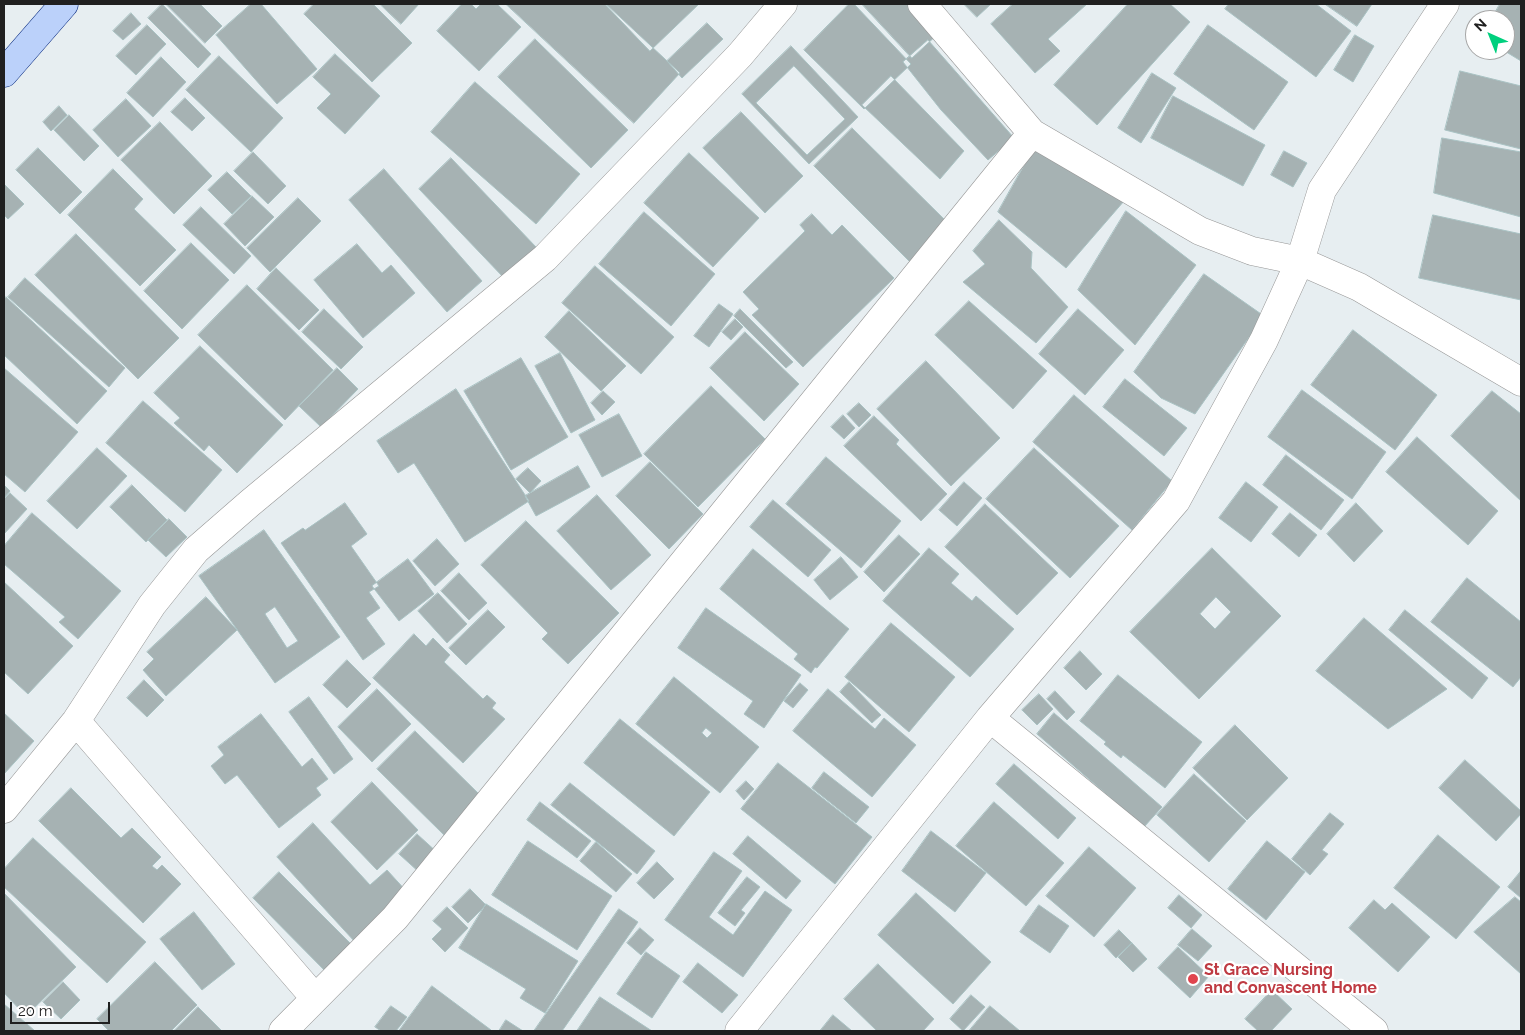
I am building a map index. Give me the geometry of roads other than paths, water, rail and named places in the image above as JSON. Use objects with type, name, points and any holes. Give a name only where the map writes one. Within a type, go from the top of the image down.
[{"type":"main road","points":[[4,73],[64,4]]},
{"type":"street","points":[[4,809],[76,721],[152,605],[196,550],[545,258],[740,55],[783,4]]},
{"type":"street","points":[[922,4],[1032,133],[1200,231],[1252,251],[1300,261],[1359,287],[1521,382]]},
{"type":"street","points":[[739,1031],[990,718],[1176,501],[1264,340],[1300,261],[1322,190],[1445,4]]},
{"type":"street","points":[[283,1031],[395,918],[1032,133]]},
{"type":"street","points":[[990,718],[1374,1031]]},
{"type":"street","points":[[76,721],[315,998]]},
{"type":"place","name":"St Grace Nursing and Convascent Home","points":[[1193,979]]}]
